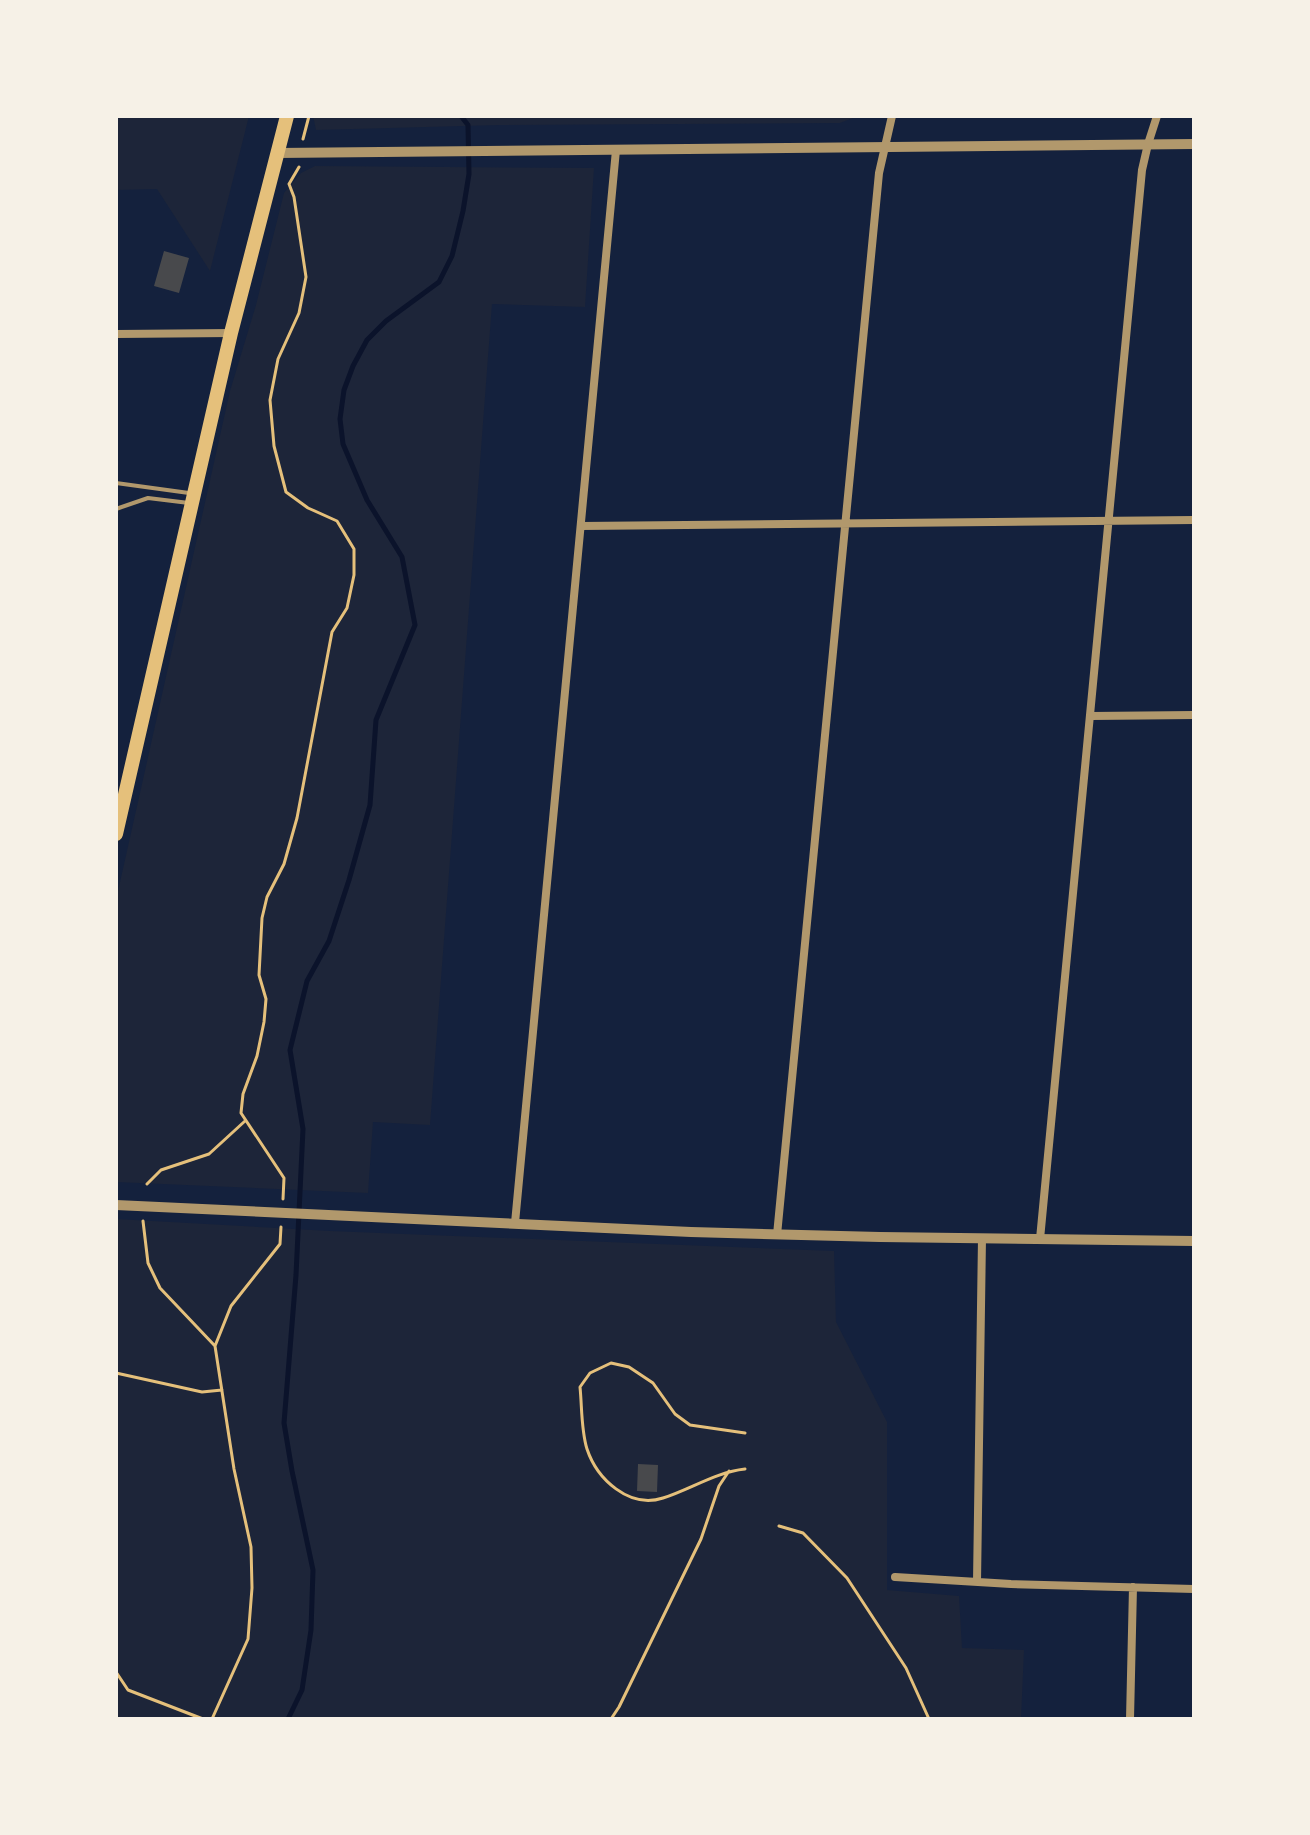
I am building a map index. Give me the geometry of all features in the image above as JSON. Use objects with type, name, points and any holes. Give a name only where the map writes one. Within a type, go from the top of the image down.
[{"type":"main road","points":[[116,834],[231,333],[287,116]]},
{"type":"street","points":[[777,1235],[879,173],[892,116]]},
{"type":"street","points":[[1040,1239],[1141,185],[1148,144],[1157,116]]},
{"type":"street","points":[[277,153],[1194,144]]},
{"type":"street","points":[[515,1223],[616,150]]},
{"type":"street","points":[[116,334],[231,333]]},
{"type":"street","points":[[581,526],[1194,520]]},
{"type":"street","points":[[1091,716],[1194,715]]},
{"type":"street","points":[[116,1205],[777,1235],[1194,1241]]},
{"type":"street","points":[[977,1582],[982,1238]]},
{"type":"street","points":[[895,1577],[1194,1589]]},
{"type":"street","points":[[1130,1719],[1133,1587]]},
{"type":"lane","points":[[116,483],[192,499]]},
{"type":"lane","points":[[116,509],[148,498],[192,499]]},
{"type":"path","points":[[300,153],[309,116]]},
{"type":"path","points":[[282,1205],[284,1178],[241,1113],[243,1094],[257,1056],[264,1022],[266,999],[259,975],[262,918],[267,897],[284,864],[297,818],[332,632],[347,608],[354,575],[354,549],[337,521],[308,508],[286,492],[274,446],[270,400],[278,359],[299,313],[306,277],[294,197],[289,184],[299,168]]},
{"type":"path","points":[[147,1184],[161,1170],[209,1154],[245,1121]]},
{"type":"path","points":[[212,1719],[248,1639],[252,1588],[251,1547],[234,1469],[215,1346],[231,1306],[280,1244],[282,1218]]},
{"type":"path","points":[[143,1221],[148,1263],[160,1288],[215,1346]]},
{"type":"path","points":[[745,1433],[690,1425],[675,1414],[653,1383],[629,1367],[611,1363],[590,1373],[580,1387],[586,1446],[596,1469],[634,1500],[659,1500],[729,1471],[745,1469]]},
{"type":"path","points":[[116,1373],[202,1392],[222,1390]]},
{"type":"path","points":[[611,1719],[701,1539],[719,1486],[729,1471]]},
{"type":"path","points":[[779,1526],[803,1533],[847,1578],[906,1668],[929,1719]]},
{"type":"path","points":[[116,1672],[128,1690],[203,1719]]},
{"type":"shaded area","points":[[116,116],[249,116],[210,271],[157,189],[116,190]]},
{"type":"shaded area","points":[[313,116],[858,116],[840,123],[500,125],[316,130]]},
{"type":"shaded area","points":[[315,166],[594,168],[585,307],[492,304],[430,1125],[373,1122],[368,1193],[116,1182],[116,900],[230,391],[256,305],[284,193],[301,173]]},
{"type":"shaded area","points":[[116,1219],[330,1231],[834,1251],[836,1322],[887,1422],[887,1590],[959,1596],[962,1648],[1024,1650],[1021,1719],[116,1719]]},
{"type":"building","points":[[164,251],[189,258],[179,293],[154,286]]},
{"type":"building","points":[[638,1464],[658,1465],[657,1492],[637,1491]]},
{"type":"waterway","points":[[288,1719],[302,1690],[311,1630],[313,1570],[284,1423],[296,1275],[303,1129],[290,1050],[307,981],[329,941],[370,805],[376,720],[415,625],[402,557],[367,500],[343,444],[340,419],[344,390],[367,340],[386,321],[439,282],[452,256],[469,174],[468,125],[461,116]]}]
